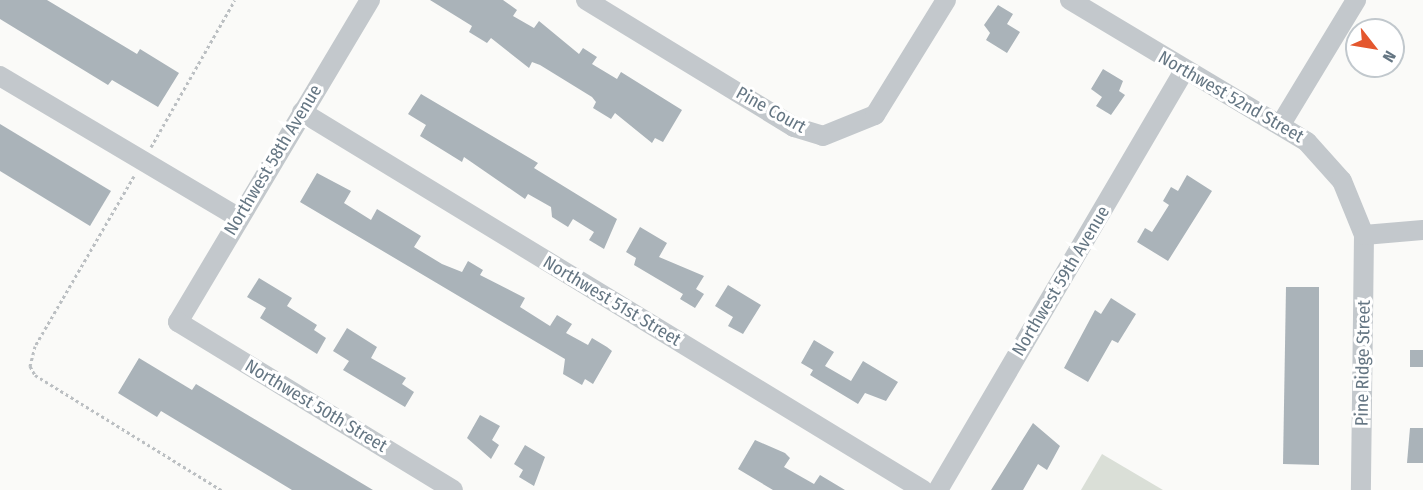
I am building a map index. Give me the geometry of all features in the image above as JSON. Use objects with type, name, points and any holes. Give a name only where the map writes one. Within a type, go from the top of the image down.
[{"type":"street","name":"Northwest 58th Avenue","points":[[178,321],[370,0]]},
{"type":"street","name":"Pine Court","points":[[586,0],[794,126],[823,136],[875,115],[946,0]]},
{"type":"street","name":"Northwest 52nd Street","points":[[1070,0],[1184,71],[1281,124],[1307,142],[1337,174],[1364,235]]},
{"type":"street","points":[[1281,124],[1356,0]]},
{"type":"street","name":"Northwest 59th Avenue","points":[[938,490],[1184,71]]},
{"type":"street","points":[[0,76],[142,163],[239,218]]},
{"type":"street","name":"Northwest 51st Street","points":[[302,112],[923,490]]},
{"type":"street","points":[[1364,235],[1423,230]]},
{"type":"street","name":"Pine Ridge Street","points":[[1361,490],[1364,235]]},
{"type":"street","name":"Northwest 50th Street","points":[[178,321],[453,490]]},
{"type":"path","points":[[221,490],[35,375],[30,366],[35,346],[235,0]]},
{"type":"shaded area","points":[[1102,454],[1163,490],[1081,490]]},
{"type":"building","points":[[0,0],[47,0],[137,54],[140,49],[179,73],[158,107],[112,80],[108,85],[0,19]]},
{"type":"building","points":[[430,0],[503,0],[517,10],[513,16],[534,28],[539,21],[579,54],[583,48],[597,57],[592,64],[617,79],[621,72],[682,110],[663,142],[655,138],[652,143],[615,113],[611,119],[593,108],[596,102],[592,97],[540,65],[532,62],[529,68],[491,38],[487,43],[469,32],[472,26]]},
{"type":"building","points":[[998,5],[1013,14],[1007,24],[1020,32],[1007,53],[986,40],[990,33],[984,25]]},
{"type":"building","points":[[1103,69],[1123,81],[1119,91],[1125,95],[1111,115],[1096,106],[1102,97],[1091,89]]},
{"type":"building","points":[[421,94],[538,163],[534,168],[617,219],[604,249],[589,240],[594,232],[573,219],[568,227],[552,217],[551,207],[528,194],[525,199],[464,157],[462,162],[420,136],[426,125],[408,114]]},
{"type":"building","points":[[0,124],[111,191],[90,226],[0,171]]},
{"type":"building","points":[[317,173],[351,191],[344,203],[371,220],[377,209],[421,236],[414,247],[442,264],[462,272],[468,261],[483,270],[480,275],[525,298],[520,307],[550,326],[557,315],[572,324],[566,333],[588,345],[592,338],[607,347],[612,351],[593,384],[585,379],[582,385],[563,374],[565,359],[300,202]]},
{"type":"building","points":[[1187,175],[1212,191],[1168,261],[1137,242],[1145,228],[1152,232],[1169,205],[1163,201],[1171,187],[1178,191]]},
{"type":"building","points":[[640,227],[667,243],[659,257],[704,276],[696,289],[704,294],[695,308],[680,299],[683,294],[634,265],[636,258],[626,252]]},
{"type":"building","points":[[259,278],[292,298],[287,306],[317,325],[314,330],[326,338],[317,354],[260,318],[266,308],[247,297]]},
{"type":"building","points":[[728,285],[761,305],[743,334],[728,326],[733,317],[715,306]]},
{"type":"building","points":[[1286,287],[1319,287],[1319,465],[1283,464]]},
{"type":"building","points":[[1111,298],[1136,314],[1118,343],[1112,340],[1088,382],[1064,368],[1095,310],[1101,314]]},
{"type":"building","points":[[347,328],[377,347],[371,358],[406,378],[402,384],[414,392],[405,407],[343,370],[349,361],[333,351]]},
{"type":"building","points":[[814,340],[834,352],[825,366],[851,381],[863,361],[898,382],[886,401],[865,393],[858,404],[810,375],[813,370],[801,363]]},
{"type":"building","points":[[1410,350],[1423,350],[1423,367],[1410,367]]},
{"type":"building","points":[[139,358],[192,390],[196,384],[373,490],[292,490],[161,411],[157,417],[118,393]]},
{"type":"building","points":[[480,415],[500,426],[492,440],[499,445],[491,459],[467,438]]},
{"type":"building","points":[[1033,423],[1060,446],[1047,470],[1038,464],[1023,490],[991,490]]},
{"type":"building","points":[[1410,428],[1423,428],[1423,463],[1407,463]]},
{"type":"building","points":[[755,440],[785,453],[790,458],[784,467],[814,484],[820,475],[845,490],[773,490],[738,469]]},
{"type":"building","points":[[525,445],[545,457],[534,486],[519,477],[523,470],[514,464]]}]
